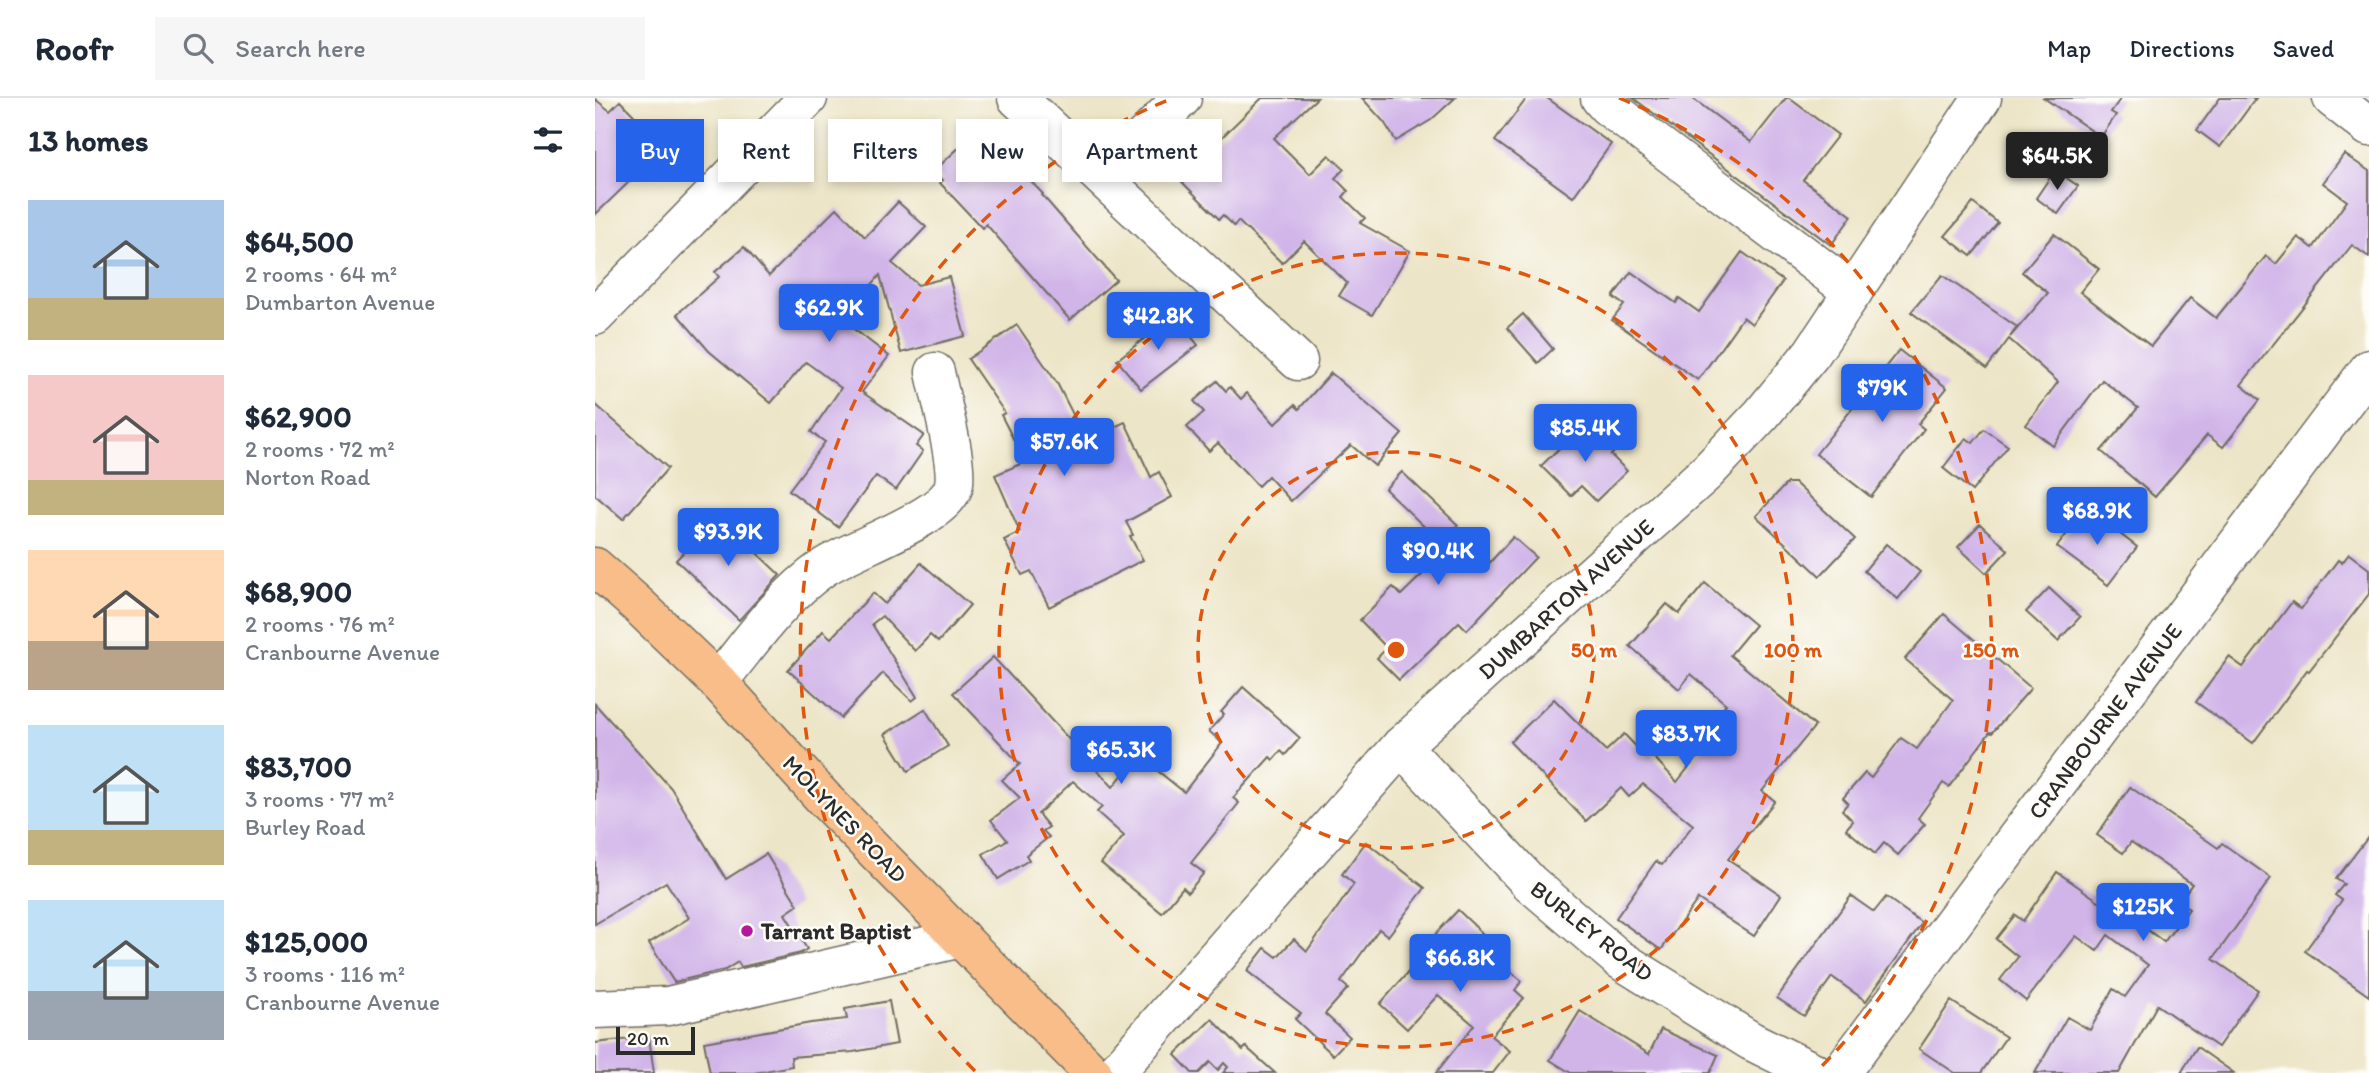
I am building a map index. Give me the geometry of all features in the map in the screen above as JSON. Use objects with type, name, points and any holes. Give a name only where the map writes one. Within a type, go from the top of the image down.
[{"type":"main road","name":"MOLYNES ROAD","points":[[595,567],[718,682],[826,801],[1093,1073]]},
{"type":"street","points":[[595,316],[808,98]]},
{"type":"street","points":[[1017,98],[1062,140]]},
{"type":"street","points":[[1161,119],[1182,98]]},
{"type":"street","points":[[1600,98],[1853,292]]},
{"type":"street","name":"DUMBARTON AVENUE","points":[[1115,1073],[1401,746],[1707,472],[1762,414],[1812,353],[1982,98]]},
{"type":"street","points":[[2332,98],[2369,127]]},
{"type":"street","points":[[1107,182],[1298,361]]},
{"type":"street","name":"CRANBOURNE AVENUE","points":[[1840,1073],[2369,369]]},
{"type":"street","points":[[718,682],[783,603],[823,568],[930,512],[948,498],[955,477],[935,372]]},
{"type":"street","name":"BURLEY ROAD","points":[[1401,746],[1530,883],[1619,959],[1751,1041],[1816,1073]]},
{"type":"street","points":[[595,1009],[668,1006],[961,938]]},
{"type":"building","points":[[1262,98],[1317,98],[1274,138],[1310,174],[1329,155],[1344,169],[1335,178],[1348,191],[1343,197],[1365,218],[1360,223],[1410,251],[1372,315],[1339,296],[1347,283],[1304,241],[1282,263],[1238,221],[1234,226],[1223,215],[1219,219],[1182,182],[1222,182],[1222,137]]},
{"type":"building","points":[[1362,98],[1455,98],[1431,120],[1396,141],[1384,122]]},
{"type":"building","points":[[1527,98],[1547,98],[1611,144],[1573,197],[1495,141]]},
{"type":"building","points":[[1633,98],[1692,98],[1751,142],[1786,98],[1789,98],[1838,135],[1803,180],[1852,216],[1831,245]]},
{"type":"building","points":[[2044,98],[2121,98],[2111,112],[2116,115],[2101,137]]},
{"type":"building","points":[[2220,98],[2256,98],[2220,147],[2197,130]]},
{"type":"building","points":[[595,99],[610,111],[620,101],[638,119],[616,119],[616,182],[629,182],[595,215]]},
{"type":"building","points":[[956,150],[956,182],[1032,182],[1116,280],[1070,320],[986,224],[982,228],[940,183],[943,180],[942,164]]},
{"type":"building","points":[[2344,154],[2369,171],[2369,257],[2352,245],[2241,385],[2260,400],[2223,447],[2207,435],[2155,497],[2101,451],[2138,408],[2102,380],[2053,446],[2026,425],[2058,382],[2009,339],[1987,368],[1911,312],[1942,275],[2017,327],[2010,337],[2048,293],[2022,272],[2054,234],[2099,269],[2080,292],[2151,346],[2190,298],[2216,318],[2266,256],[2276,264],[2298,237],[2313,248],[2347,201],[2323,183]]},
{"type":"building","points":[[2055,170],[2078,186],[2058,214],[2036,198]]},
{"type":"building","points":[[898,202],[926,227],[892,263],[918,285],[949,277],[965,336],[901,353],[880,275],[842,320],[889,356],[862,392],[924,435],[916,446],[923,451],[896,490],[876,476],[838,527],[789,490],[825,442],[811,432],[841,388],[806,362],[771,403],[709,351],[677,314],[719,277],[715,272],[744,247],[769,276],[837,208],[865,237]]},
{"type":"building","points":[[1973,203],[1998,223],[1971,256],[1945,236]]},
{"type":"building","points":[[1742,252],[1783,281],[1752,324],[1743,317],[1698,380],[1612,320],[1624,305],[1613,297],[1631,272],[1676,303],[1679,298],[1699,312]]},
{"type":"building","points":[[1523,314],[1553,349],[1538,363],[1507,328]]},
{"type":"building","points":[[1174,315],[1198,345],[1141,389],[1117,360]]},
{"type":"building","points":[[1017,325],[1057,383],[1086,440],[1125,422],[1151,477],[1159,472],[1172,497],[1126,522],[1143,560],[1049,607],[1031,571],[1022,575],[1004,540],[1020,532],[995,475],[1025,462],[1001,415],[1005,413],[968,359]]},
{"type":"building","points":[[1899,350],[1947,388],[1918,424],[1924,429],[1871,497],[1816,454]]},
{"type":"building","points":[[1331,373],[1402,434],[1375,466],[1351,445],[1291,501],[1268,476],[1258,486],[1218,443],[1209,451],[1187,427],[1204,412],[1194,401],[1217,381],[1226,391],[1230,387],[1241,399],[1247,393],[1275,424],[1295,405],[1299,409]]},
{"type":"building","points":[[595,404],[668,468],[623,519],[595,495]]},
{"type":"building","points":[[1585,423],[1614,452],[1611,455],[1627,471],[1596,501],[1581,486],[1571,496],[1541,466]]},
{"type":"building","points":[[1984,429],[2008,446],[1972,491],[1943,468],[1966,438],[1973,443]]},
{"type":"building","points":[[1402,472],[1458,525],[1448,535],[1483,570],[1513,537],[1536,557],[1467,630],[1459,622],[1399,680],[1377,658],[1387,648],[1360,620],[1393,587],[1401,595],[1432,565],[1421,553],[1436,538],[1385,489]]},
{"type":"building","points":[[1787,483],[1795,483],[1855,539],[1820,576],[1756,516]]},
{"type":"building","points":[[2086,508],[2137,547],[2108,585],[2057,547]]},
{"type":"building","points":[[718,516],[780,575],[739,620],[676,560]]},
{"type":"building","points":[[1980,524],[2008,550],[1986,573],[1958,547]]},
{"type":"building","points":[[1886,544],[1920,572],[1898,599],[1864,571]]},
{"type":"building","points":[[2349,554],[2369,569],[2369,594],[2309,671],[2307,670],[2253,743],[2196,702],[2229,657],[2243,667],[2292,602],[2301,609],[2338,560],[2342,563]]},
{"type":"building","points":[[921,563],[970,605],[938,642],[930,635],[915,651],[882,616],[872,624],[917,697],[912,701],[883,673],[841,718],[788,670],[823,631],[831,638],[873,593],[885,604]]},
{"type":"building","points":[[1705,583],[1755,625],[1730,655],[1815,726],[1762,791],[1775,801],[1728,859],[1781,895],[1754,936],[1698,899],[1661,950],[1616,918],[1656,861],[1662,865],[1693,825],[1643,784],[1629,797],[1621,788],[1586,821],[1510,742],[1554,699],[1606,751],[1624,734],[1646,757],[1650,753],[1677,782],[1716,733],[1708,726],[1726,704],[1691,674],[1679,689],[1630,646],[1667,604],[1679,614]]},
{"type":"building","points":[[2049,588],[2080,617],[2058,641],[2026,612]]},
{"type":"building","points":[[1944,614],[2031,688],[1992,733],[1990,732],[1949,787],[1943,783],[1918,818],[1925,824],[1898,855],[1884,843],[1875,854],[1846,829],[1853,821],[1842,810],[1848,803],[1843,798],[1865,773],[1871,778],[1901,738],[1917,749],[1953,700],[1905,659]]},
{"type":"building","points":[[993,657],[1113,787],[1138,755],[1184,792],[1222,743],[1209,731],[1224,714],[1221,712],[1243,687],[1300,738],[1285,755],[1281,751],[1273,760],[1270,757],[1233,798],[1239,803],[1191,863],[1204,873],[1188,892],[1183,887],[1162,913],[1101,863],[1124,836],[1097,812],[1102,807],[1073,781],[1038,814],[1049,827],[1043,831],[1049,837],[1026,855],[1029,860],[998,879],[983,854],[1007,840],[991,820],[1020,798],[1002,780],[1020,764],[953,693]]},
{"type":"building","points":[[595,704],[671,788],[726,879],[766,854],[798,905],[785,914],[807,949],[801,953],[741,967],[738,962],[725,970],[674,982],[649,943],[689,918],[666,882],[595,924]]},
{"type":"building","points":[[925,709],[948,746],[908,771],[885,734]]},
{"type":"building","points":[[2130,787],[2218,848],[2222,843],[2271,878],[2213,959],[2258,990],[2218,1047],[2157,1005],[2119,1073],[2035,1073],[2067,1017],[2090,1030],[2113,989],[2125,997],[2148,965],[2108,935],[2097,951],[2076,936],[2026,1001],[2000,980],[2018,957],[1996,939],[2015,915],[2023,921],[2057,872],[2126,920],[2129,916],[2164,942],[2189,909],[2179,902],[2192,884],[2131,842],[2123,853],[2097,835]]},
{"type":"building","points":[[2369,836],[2369,996],[2305,951],[2342,900],[2335,895],[2344,884],[2336,879]]},
{"type":"building","points":[[1366,842],[1425,888],[1388,936],[1379,929],[1341,982],[1348,988],[1325,1014],[1350,1037],[1333,1055],[1295,1019],[1301,1013],[1247,971],[1265,948],[1277,957],[1294,939],[1307,951],[1354,884],[1342,874]]},
{"type":"building","points":[[1851,896],[1874,912],[1886,897],[1922,923],[1866,1001],[1832,977],[1804,1016],[1777,998]]},
{"type":"building","points":[[1458,910],[1482,933],[1474,941],[1522,981],[1515,990],[1524,998],[1491,1036],[1510,1051],[1493,1073],[1436,1073],[1474,1025],[1438,995],[1407,1029],[1380,1004],[1419,960],[1415,956]]},
{"type":"building","points":[[889,1001],[897,1044],[853,1052],[791,1057],[792,1066],[754,1073],[710,1073],[704,1042],[847,1019],[845,1009]]},
{"type":"building","points":[[1951,1001],[2006,1037],[1981,1073],[1955,1073],[1919,1049]]},
{"type":"building","points":[[1580,1011],[1649,1054],[1661,1029],[1718,1055],[1710,1073],[1571,1073],[1550,1060]]},
{"type":"building","points":[[1212,1019],[1243,1050],[1246,1047],[1275,1073],[1223,1073],[1228,1067],[1224,1063],[1218,1070],[1210,1062],[1199,1073],[1192,1073],[1175,1055]]},
{"type":"building","points":[[649,1037],[654,1073],[595,1073],[595,1043]]},
{"type":"building","points":[[2197,1047],[2234,1073],[2181,1073]]},
{"type":"place","name":"Tarrant Baptist","points":[[747,931]]}]
